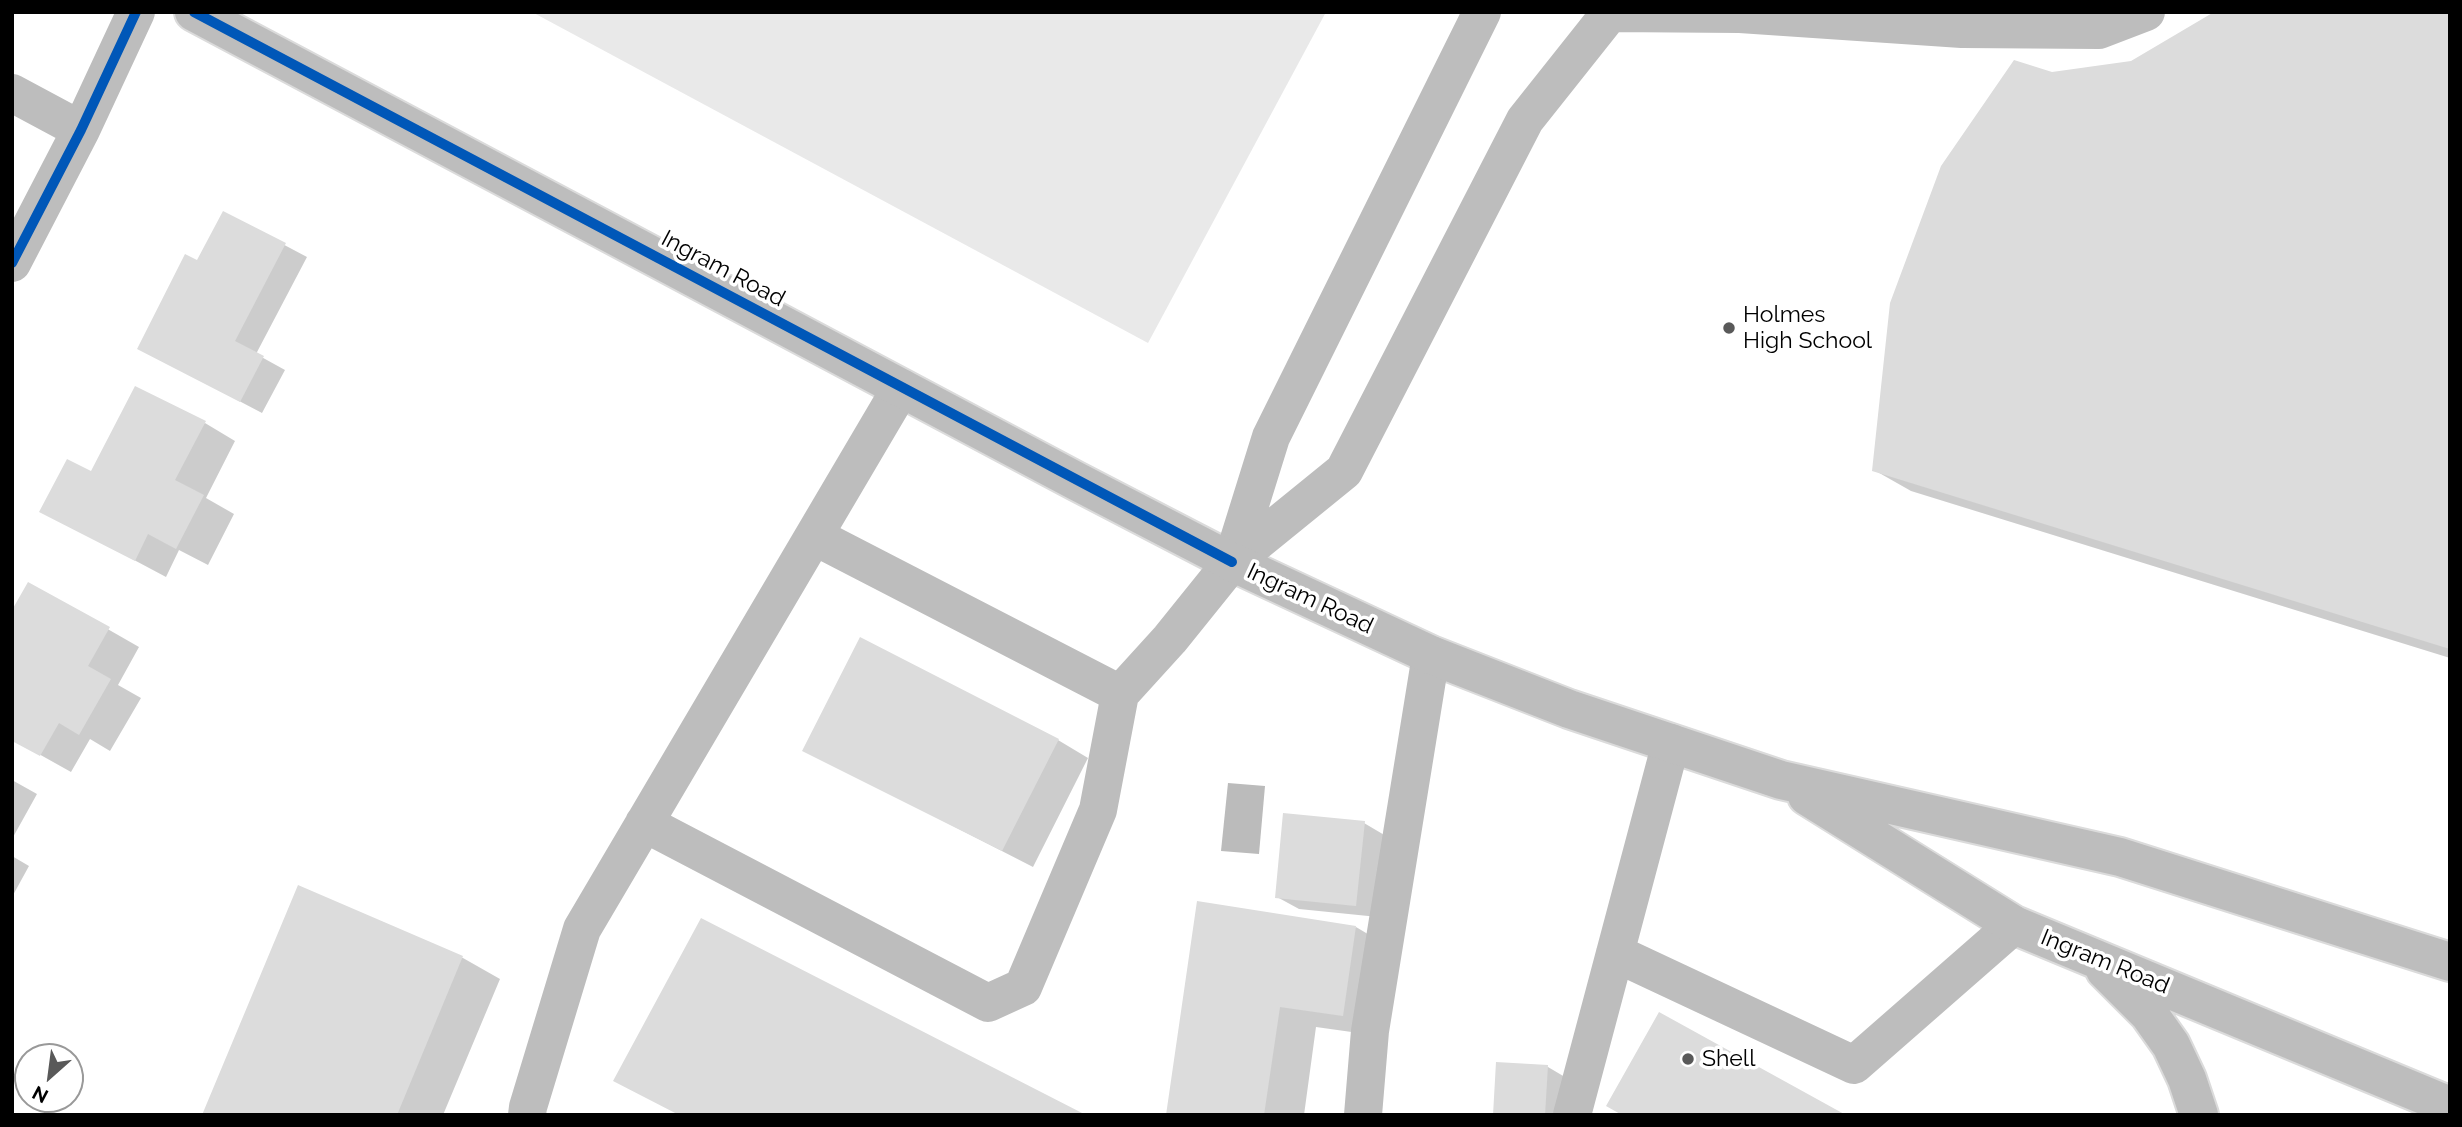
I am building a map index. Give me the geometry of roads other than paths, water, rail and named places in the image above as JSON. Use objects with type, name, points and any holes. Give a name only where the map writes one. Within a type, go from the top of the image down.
[{"type":"main road","points":[[12,263],[81,130],[136,12]]},
{"type":"main road","name":"Ingram Road","points":[[194,12],[1233,562],[1431,655],[1569,709],[1781,780],[2120,857],[2450,962]]},
{"type":"main road","points":[[1233,562],[1271,437],[1482,12]]},
{"type":"main road","points":[[644,824],[988,1003],[1023,987],[1098,810],[1120,694],[1170,639],[1233,562],[1344,471],[1525,120],[1610,13],[1822,16],[1962,29],[2099,30],[2146,12]]},
{"type":"main road","points":[[12,93],[81,130]]},
{"type":"main road","points":[[532,1112],[582,929],[901,388]]},
{"type":"main road","points":[[814,536],[1120,694]]},
{"type":"main road","points":[[1363,1115],[1370,1031],[1431,655]]},
{"type":"main road","points":[[1572,1115],[1671,743]]},
{"type":"main road","name":"Ingram Road","points":[[1781,780],[2014,925],[2450,1106]]},
{"type":"main road","points":[[1615,953],[1854,1065],[2014,925]]},
{"type":"main road","points":[[2088,955],[2126,989],[2164,1034],[2187,1079],[2199,1115]]},
{"type":"place","name":"Holmes High School","points":[[1729,328]]},
{"type":"place","name":"Shell","points":[[1688,1059]]}]
